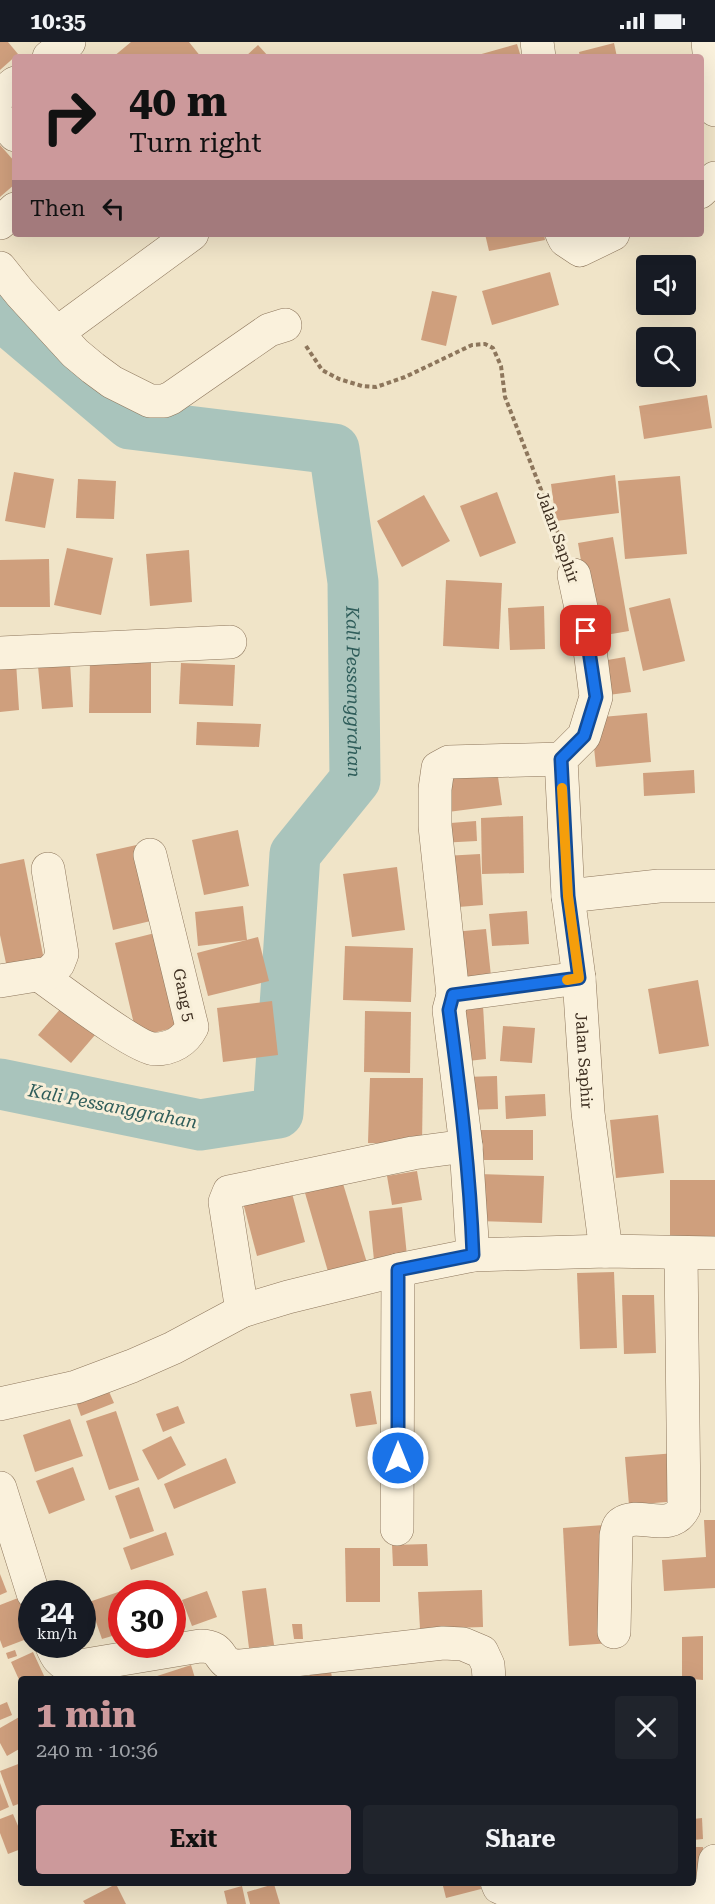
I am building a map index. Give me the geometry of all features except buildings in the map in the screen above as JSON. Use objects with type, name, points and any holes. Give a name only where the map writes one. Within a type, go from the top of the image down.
[{"type":"street","points":[[53,54],[69,42]]},
{"type":"street","points":[[708,42],[715,110]]},
{"type":"street","points":[[0,95],[12,85]]},
{"type":"street","points":[[0,119],[12,132]]},
{"type":"street","points":[[704,188],[715,178]]},
{"type":"street","points":[[0,223],[12,212]]},
{"type":"street","points":[[57,333],[188,237]]},
{"type":"street","points":[[564,237],[580,250],[607,237]]},
{"type":"street","points":[[0,268],[75,353],[112,382],[155,403],[171,398],[268,330],[285,325]]},
{"type":"street","name":"Jalan Saphir","points":[[574,575],[590,650],[596,697],[584,736],[561,759],[568,896],[579,978],[588,1113],[606,1251]]},
{"type":"street","points":[[0,653],[230,642]]},
{"type":"street","points":[[473,1255],[466,1146],[449,1010],[453,995],[435,826],[435,789],[438,768],[449,762],[561,759]]},
{"type":"street","name":"Gang 5","points":[[39,975],[128,1037],[154,1049],[174,1045],[186,1038],[192,1027],[150,855]]},
{"type":"street","points":[[0,981],[50,973],[58,964],[62,954],[48,869]]},
{"type":"street","points":[[568,896],[659,886],[715,886]]},
{"type":"street","points":[[453,995],[579,978]]},
{"type":"street","points":[[242,1311],[225,1202],[229,1192],[397,1156],[466,1146]]},
{"type":"street","points":[[0,1404],[76,1387],[132,1366],[173,1348],[242,1311],[288,1297],[398,1270],[473,1255],[606,1251],[715,1253]]},
{"type":"street","points":[[614,1632],[616,1536],[619,1525],[630,1520],[669,1521],[681,1515],[684,1508],[681,1253]]},
{"type":"street","points":[[397,1529],[398,1270]]},
{"type":"street","points":[[0,1488],[29,1580]]},
{"type":"street","points":[[56,1658],[74,1667],[200,1646],[212,1646],[219,1652],[223,1661],[230,1666],[241,1666],[443,1643],[463,1644],[482,1652],[488,1665],[489,1676]]},
{"type":"street","points":[[499,1886],[508,1891],[666,1897],[711,1895],[715,1861]]},
{"type":"path","name":"Jalan Saphir","points":[[285,325],[297,331],[322,370],[339,379],[362,386],[387,385],[472,345],[485,344],[493,348],[501,366],[505,397],[574,575]]},
{"type":"waterway","name":"Kali Pessanggrahan","points":[[0,314],[130,424],[334,449],[353,582],[355,780],[295,854],[278,1113],[200,1125],[0,1084]]},
{"type":"slow traffic","points":[[562,788],[568,896],[579,978],[567,980]]},
{"type":"route","points":[[398,1458],[398,1270],[473,1255],[466,1146],[449,1010],[453,995],[579,978],[568,896],[561,759],[584,736],[596,697],[586,631]]}]
